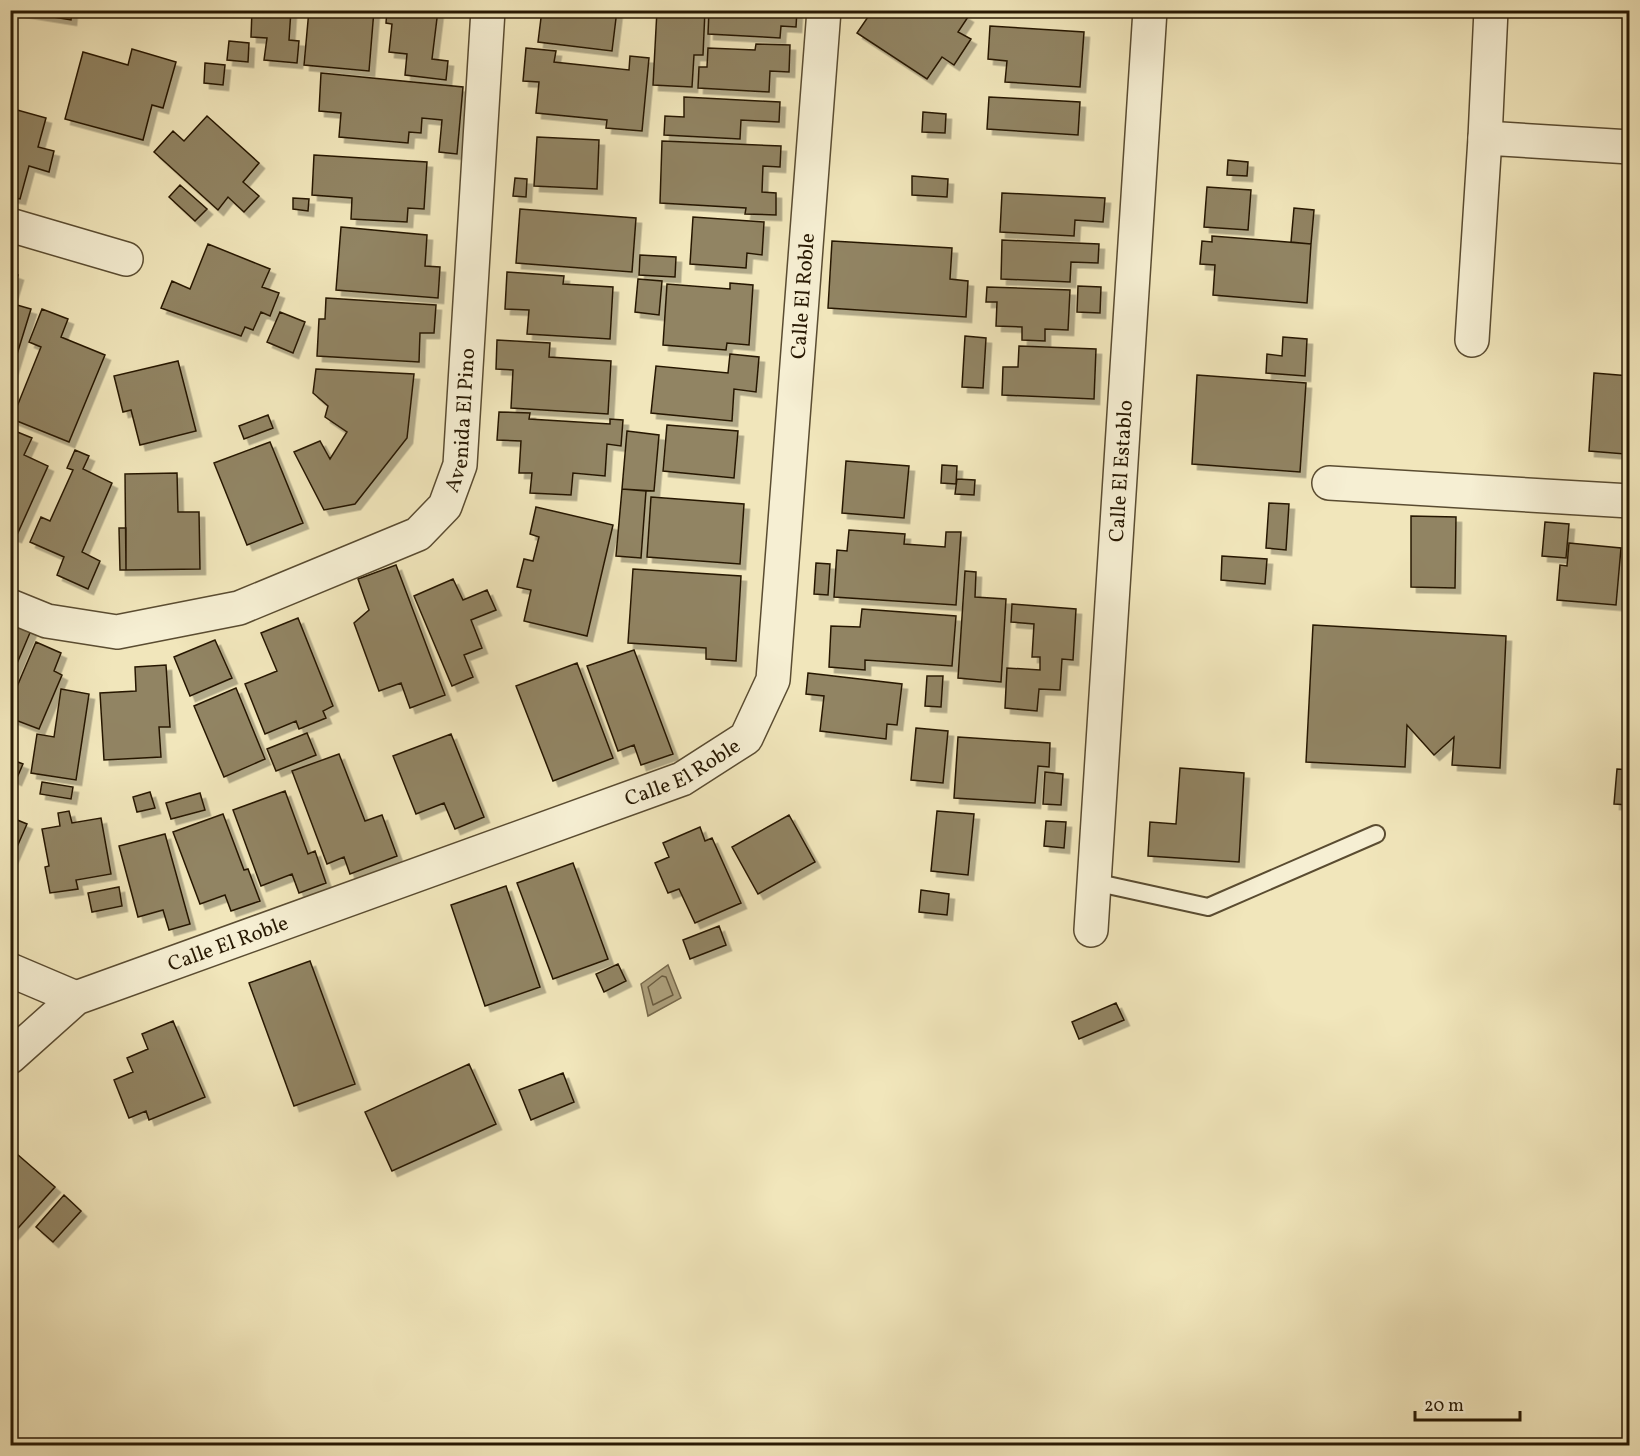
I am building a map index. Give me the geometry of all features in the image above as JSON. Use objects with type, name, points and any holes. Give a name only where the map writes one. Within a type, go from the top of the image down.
[{"type":"street","name":"Avenida El Pino","points":[[10,606],[47,621],[117,632],[239,608],[418,534],[445,506],[459,465],[488,10]]},
{"type":"street","name":"Calle El Roble","points":[[10,1056],[76,998],[682,779],[746,738],[772,680],[824,10]]},
{"type":"street","name":"Calle El Establo","points":[[1091,930],[1150,10]]},
{"type":"street","points":[[1472,340],[1491,10]]},
{"type":"street","points":[[1485,138],[1629,147]]},
{"type":"street","points":[[10,225],[126,259]]},
{"type":"street","points":[[1329,483],[1629,501]]},
{"type":"street","points":[[10,969],[76,998]]},
{"type":"lane","points":[[1094,882],[1208,907],[1376,834]]},
{"type":"water","points":[[668,965],[681,998],[648,1016],[641,984]]},
{"type":"building","points":[[10,10],[72,10],[71,20]]},
{"type":"building","points":[[252,10],[291,10],[289,40],[299,41],[297,63],[264,60],[267,38],[251,37]]},
{"type":"building","points":[[309,10],[374,10],[369,71],[304,65]]},
{"type":"building","points":[[387,10],[438,10],[432,59],[448,61],[446,80],[405,75],[407,54],[389,52],[392,24],[386,23]]},
{"type":"building","points":[[542,10],[617,10],[612,51],[538,42]]},
{"type":"building","points":[[657,10],[705,10],[703,55],[694,55],[692,87],[653,85]]},
{"type":"building","points":[[709,10],[797,10],[796,27],[781,26],[780,38],[708,34]]},
{"type":"building","points":[[885,10],[957,10],[968,17],[958,32],[971,39],[954,65],[942,57],[927,79],[857,33],[872,11],[881,17]]},
{"type":"building","points":[[990,26],[1084,32],[1080,87],[1005,82],[1007,61],[988,59]]},
{"type":"building","points":[[229,41],[249,43],[248,62],[227,60]]},
{"type":"building","points":[[756,44],[790,45],[789,72],[770,71],[769,92],[698,88],[699,67],[707,67],[708,48],[755,50]]},
{"type":"building","points":[[526,48],[556,51],[554,62],[629,70],[630,56],[649,58],[642,131],[606,128],[607,120],[536,113],[539,82],[523,81]]},
{"type":"building","points":[[132,49],[176,62],[163,108],[152,105],[143,140],[65,119],[83,52],[128,65]]},
{"type":"building","points":[[205,63],[225,65],[223,85],[204,83]]},
{"type":"building","points":[[321,73],[463,87],[457,154],[439,152],[442,120],[422,118],[421,133],[409,132],[408,143],[339,137],[341,113],[319,111]]},
{"type":"building","points":[[684,97],[780,102],[779,122],[741,120],[740,139],[664,135],[665,116],[684,117]]},
{"type":"building","points":[[989,97],[1080,102],[1078,135],[987,129]]},
{"type":"building","points":[[10,108],[46,118],[38,147],[54,151],[49,172],[29,166],[20,199],[10,197]]},
{"type":"building","points":[[923,112],[946,114],[945,133],[922,132]]},
{"type":"building","points":[[207,116],[259,163],[243,182],[259,196],[244,212],[228,197],[218,210],[154,152],[173,131],[184,141]]},
{"type":"building","points":[[537,137],[599,140],[597,189],[534,186]]},
{"type":"building","points":[[662,141],[781,146],[780,167],[763,166],[762,192],[776,193],[776,215],[745,214],[746,208],[660,203]]},
{"type":"building","points":[[314,155],[427,162],[424,209],[408,208],[407,222],[351,219],[352,198],[312,195]]},
{"type":"building","points":[[1228,160],[1248,162],[1247,176],[1227,175]]},
{"type":"building","points":[[912,176],[948,179],[947,197],[912,195]]},
{"type":"building","points":[[515,178],[527,179],[526,197],[513,196]]},
{"type":"building","points":[[180,185],[207,209],[195,221],[169,197]]},
{"type":"building","points":[[1207,187],[1251,190],[1248,230],[1204,227]]},
{"type":"building","points":[[1002,193],[1105,198],[1103,222],[1075,220],[1074,236],[1000,232]]},
{"type":"building","points":[[293,198],[309,199],[308,211],[293,209]]},
{"type":"building","points":[[1294,208],[1314,210],[1311,244],[1291,242]]},
{"type":"building","points":[[520,209],[636,218],[632,272],[516,263]]},
{"type":"building","points":[[693,217],[764,222],[762,255],[747,253],[746,268],[690,264]]},
{"type":"building","points":[[341,227],[427,235],[425,266],[440,267],[438,298],[336,290]]},
{"type":"building","points":[[1212,236],[1311,244],[1307,303],[1213,295],[1215,265],[1200,264],[1202,241],[1212,242]]},
{"type":"building","points":[[1002,240],[1099,244],[1098,263],[1071,262],[1070,282],[1001,279]]},
{"type":"building","points":[[832,241],[952,248],[950,279],[968,281],[966,317],[828,308]]},
{"type":"building","points":[[208,244],[270,269],[262,287],[279,293],[270,316],[261,312],[253,330],[245,327],[241,336],[161,308],[172,281],[190,289]]},
{"type":"building","points":[[640,255],[676,257],[675,277],[639,275]]},
{"type":"building","points":[[10,272],[18,275],[10,301]]},
{"type":"building","points":[[507,272],[564,276],[563,284],[613,287],[610,339],[527,334],[529,310],[505,309]]},
{"type":"building","points":[[638,279],[662,281],[659,315],[635,312]]},
{"type":"building","points":[[730,283],[753,285],[749,345],[727,343],[726,350],[663,345],[667,284],[730,289]]},
{"type":"building","points":[[1078,286],[1101,287],[1100,313],[1077,312]]},
{"type":"building","points":[[987,287],[1070,290],[1068,330],[1045,329],[1045,341],[1022,340],[1022,327],[996,326],[997,302],[986,302]]},
{"type":"building","points":[[326,298],[436,305],[434,333],[420,333],[419,362],[317,356],[319,319],[325,319]]},
{"type":"building","points":[[10,303],[31,309],[10,377]]},
{"type":"building","points":[[42,309],[68,319],[61,337],[105,355],[69,442],[12,419],[41,347],[29,342]]},
{"type":"building","points":[[280,312],[305,322],[293,353],[267,342]]},
{"type":"building","points":[[965,336],[986,338],[983,388],[962,387]]},
{"type":"building","points":[[1283,337],[1307,339],[1305,376],[1266,373],[1267,354],[1282,356]]},
{"type":"building","points":[[497,340],[550,343],[549,357],[611,361],[608,414],[511,408],[513,370],[496,369]]},
{"type":"building","points":[[1019,346],[1096,349],[1094,399],[1002,395],[1003,367],[1018,367]]},
{"type":"building","points":[[730,354],[759,357],[756,392],[734,389],[732,421],[651,413],[656,366],[728,373]]},
{"type":"building","points":[[178,361],[196,431],[140,445],[131,410],[123,412],[114,376]]},
{"type":"building","points":[[316,369],[414,374],[407,438],[355,504],[324,510],[294,452],[320,441],[330,459],[347,432],[325,417],[328,406],[313,393]]},
{"type":"building","points":[[1594,373],[1630,376],[1625,454],[1589,451]]},
{"type":"building","points":[[1197,375],[1306,383],[1300,472],[1192,464]]},
{"type":"building","points":[[499,412],[530,413],[529,419],[610,424],[610,419],[623,420],[621,446],[607,444],[605,476],[573,473],[571,495],[530,493],[532,473],[519,473],[521,441],[497,440]]},
{"type":"building","points":[[268,415],[273,428],[244,439],[239,426]]},
{"type":"building","points":[[667,425],[738,431],[734,478],[663,471]]},
{"type":"building","points":[[10,429],[32,438],[24,455],[48,466],[16,537],[10,535]]},
{"type":"building","points":[[627,431],[659,435],[654,491],[622,489]]},
{"type":"building","points":[[270,442],[303,523],[247,545],[214,463]]},
{"type":"building","points":[[75,450],[89,456],[83,469],[112,483],[82,552],[100,561],[88,589],[57,575],[64,557],[30,542],[41,517],[50,521],[73,470],[67,468]]},
{"type":"building","points":[[846,461],[909,466],[904,518],[842,513]]},
{"type":"building","points":[[942,465],[957,466],[956,484],[941,483]]},
{"type":"building","points":[[177,473],[178,512],[199,512],[200,569],[126,570],[125,474]]},
{"type":"building","points":[[957,479],[975,480],[974,495],[955,494]]},
{"type":"building","points":[[622,489],[646,491],[641,558],[616,556]]},
{"type":"building","points":[[651,497],[744,504],[740,564],[647,557]]},
{"type":"building","points":[[1269,503],[1289,504],[1286,550],[1266,548]]},
{"type":"building","points":[[536,507],[613,525],[587,636],[524,621],[531,590],[517,587],[524,559],[533,561],[539,537],[530,534]]},
{"type":"building","points":[[1411,516],[1456,517],[1455,588],[1411,587]]},
{"type":"building","points":[[1545,522],[1569,524],[1566,558],[1542,556]]},
{"type":"building","points":[[119,528],[126,528],[126,570],[120,570]]},
{"type":"building","points":[[849,530],[905,534],[904,544],[945,547],[946,532],[961,532],[956,605],[834,597],[837,550],[847,551]]},
{"type":"building","points":[[1569,543],[1621,548],[1616,605],[1557,600],[1560,565],[1567,566]]},
{"type":"building","points":[[1222,556],[1267,559],[1265,584],[1221,580]]},
{"type":"building","points":[[816,563],[830,564],[828,595],[814,594]]},
{"type":"building","points":[[396,565],[445,695],[410,708],[401,683],[379,691],[354,623],[369,610],[358,579]]},
{"type":"building","points":[[633,569],[741,576],[736,661],[706,659],[706,648],[628,643]]},
{"type":"building","points":[[965,571],[976,572],[975,597],[1006,599],[1001,682],[958,678]]},
{"type":"building","points":[[453,579],[463,600],[487,590],[496,610],[471,620],[482,648],[464,655],[473,677],[452,686],[414,596]]},
{"type":"building","points":[[1012,604],[1076,609],[1073,660],[1062,659],[1060,690],[1039,689],[1037,711],[1005,708],[1007,668],[1040,670],[1040,657],[1032,657],[1034,624],[1011,622]]},
{"type":"building","points":[[862,609],[956,616],[952,666],[865,660],[865,670],[829,667],[831,626],[860,627]]},
{"type":"building","points":[[298,618],[333,706],[323,711],[326,718],[299,729],[296,721],[265,734],[245,684],[277,671],[261,633]]},
{"type":"building","points":[[14,620],[32,628],[10,680],[10,629]]},
{"type":"building","points":[[1313,625],[1506,636],[1500,768],[1452,765],[1454,737],[1434,755],[1407,725],[1405,767],[1306,762]]},
{"type":"building","points":[[215,640],[232,678],[190,696],[174,657]]},
{"type":"building","points":[[36,642],[61,653],[54,671],[62,675],[39,729],[10,718],[10,703]]},
{"type":"building","points":[[634,650],[673,754],[641,765],[634,745],[618,751],[587,666]]},
{"type":"building","points":[[577,663],[613,758],[553,781],[516,686]]},
{"type":"building","points":[[166,665],[170,727],[159,727],[161,757],[104,760],[100,693],[136,691],[135,667]]},
{"type":"building","points":[[808,673],[902,684],[897,725],[887,724],[886,739],[820,731],[824,696],[806,694]]},
{"type":"building","points":[[927,676],[943,676],[941,707],[925,706]]},
{"type":"building","points":[[236,688],[265,759],[224,777],[194,706]]},
{"type":"building","points":[[61,689],[89,694],[76,780],[31,773],[37,734],[54,737]]},
{"type":"building","points":[[916,728],[948,731],[943,783],[911,780]]},
{"type":"building","points":[[307,733],[316,755],[276,771],[267,749]]},
{"type":"building","points":[[451,734],[484,817],[455,829],[444,803],[416,814],[393,756]]},
{"type":"building","points":[[958,737],[1050,743],[1049,767],[1038,766],[1035,803],[954,798]]},
{"type":"building","points":[[339,754],[365,821],[382,815],[397,856],[350,874],[344,857],[327,864],[292,771]]},
{"type":"building","points":[[10,759],[23,764],[16,780],[10,777]]},
{"type":"building","points":[[1180,768],[1244,773],[1239,862],[1148,856],[1150,822],[1176,824]]},
{"type":"building","points":[[1617,769],[1630,770],[1630,805],[1614,804]]},
{"type":"building","points":[[1045,772],[1063,774],[1061,805],[1043,804]]},
{"type":"building","points":[[42,782],[73,787],[71,799],[40,794]]},
{"type":"building","points":[[285,791],[308,854],[315,851],[326,883],[299,893],[292,874],[261,886],[233,810]]},
{"type":"building","points":[[150,792],[155,808],[137,812],[133,797]]},
{"type":"building","points":[[200,793],[205,810],[171,819],[166,803]]},
{"type":"building","points":[[69,811],[72,823],[101,818],[111,874],[76,880],[78,889],[50,893],[45,867],[49,866],[42,829],[60,826],[58,813]]},
{"type":"building","points":[[937,811],[974,814],[968,875],[931,871]]},
{"type":"building","points":[[223,814],[244,870],[248,869],[260,901],[231,911],[225,895],[200,904],[173,832]]},
{"type":"building","points":[[789,815],[815,862],[758,894],[732,847]]},
{"type":"building","points":[[10,817],[27,824],[10,863]]},
{"type":"building","points":[[1046,821],[1066,822],[1064,848],[1044,846]]},
{"type":"building","points":[[700,827],[705,841],[712,838],[741,903],[695,923],[679,889],[668,893],[655,863],[669,857],[663,843]]},
{"type":"building","points":[[165,834],[190,924],[169,930],[163,910],[138,917],[119,846]]},
{"type":"building","points":[[573,863],[608,959],[553,979],[517,883]]},
{"type":"building","points":[[506,886],[540,987],[485,1006],[451,905]]},
{"type":"building","points":[[119,887],[122,906],[92,912],[88,893]]},
{"type":"building","points":[[921,890],[949,894],[947,915],[919,912]]},
{"type":"building","points":[[719,926],[726,945],[690,959],[683,940]]},
{"type":"building","points":[[310,961],[355,1084],[294,1106],[249,983]]},
{"type":"building","points":[[618,964],[626,981],[604,992],[596,974]]},
{"type":"building","points":[[1116,1003],[1124,1020],[1079,1039],[1072,1022]]},
{"type":"building","points":[[173,1021],[205,1097],[149,1120],[146,1111],[129,1118],[114,1080],[133,1072],[127,1058],[148,1049],[142,1034]]},
{"type":"building","points":[[469,1064],[496,1124],[392,1171],[365,1112]]},
{"type":"building","points":[[563,1073],[574,1102],[531,1120],[519,1090]]},
{"type":"building","points":[[10,1148],[55,1187],[10,1237]]},
{"type":"building","points":[[64,1195],[81,1211],[53,1242],[36,1227]]}]
